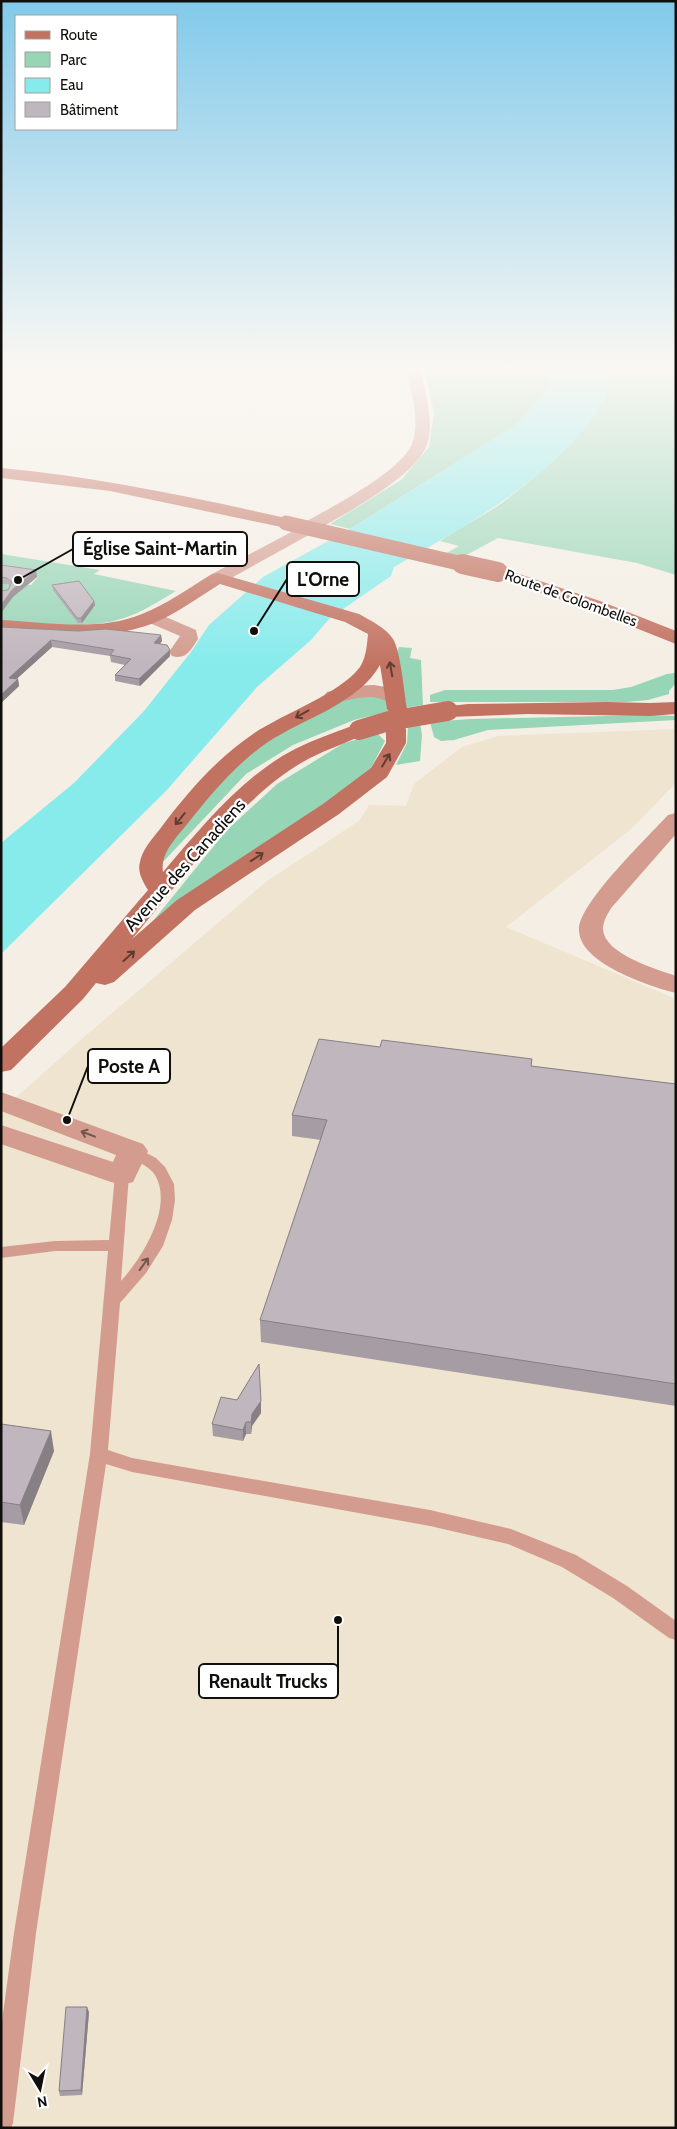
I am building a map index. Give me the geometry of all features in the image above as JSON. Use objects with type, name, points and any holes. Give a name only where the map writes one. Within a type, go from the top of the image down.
[{"type":"street","points":[[1,626],[108,629],[152,617],[300,527],[388,478],[400,467]]},
{"type":"street","points":[[1,473],[50,477],[122,487],[498,572]]},
{"type":"street","name":"Route de Colombelles","points":[[498,572],[578,591],[676,627]]},
{"type":"street","name":"Route de Colombelles","points":[[498,572],[594,604],[676,638]]},
{"type":"street","points":[[74,993],[109,975],[186,905],[331,809],[379,772],[396,743],[397,712],[387,647],[385,641],[378,633],[366,624],[337,613],[218,578]]},
{"type":"street","points":[[152,617],[189,634],[189,639],[179,652]]},
{"type":"street","points":[[160,891],[152,878],[152,859],[162,842],[203,791],[248,746],[334,696],[362,677],[374,660],[378,633]]},
{"type":"street","points":[[334,696],[356,691],[373,690],[385,692],[397,712]]},
{"type":"street","name":"Avenue des Canadiens","points":[[614,708],[662,701],[676,696]]},
{"type":"street","name":"Avenue des Canadiens","points":[[1,1064],[74,993],[203,840],[247,794],[274,772],[312,749],[359,730],[389,721],[448,711],[500,708],[614,708],[638,711],[676,708]]},
{"type":"street","points":[[676,820],[601,904],[593,920],[591,930],[592,939],[599,949],[610,958],[676,985]]},
{"type":"street","points":[[1,1101],[128,1163]]},
{"type":"street","points":[[1,1134],[128,1163]]},
{"type":"lane","points":[[1,2123],[25,1933],[99,1454],[112,1300],[117,1245],[128,1163],[155,1165],[165,1179],[168,1195],[165,1224],[156,1248],[137,1273],[112,1300]]},
{"type":"lane","points":[[1,1253],[55,1246],[117,1245]]},
{"type":"lane","points":[[99,1454],[132,1465],[430,1518],[511,1538],[569,1561],[620,1592],[676,1632]]},
{"type":"shaded area","points":[[676,729],[676,783],[630,830],[506,927],[676,999],[676,2128],[1,2128],[1,1111],[77,1043],[267,881],[359,821],[369,805],[406,806],[414,784],[462,747],[498,736]]},
{"type":"green space","points":[[412,467],[448,467],[350,529],[330,524],[401,480]]},
{"type":"green space","points":[[545,467],[676,467],[676,575],[637,563],[498,538],[461,558],[445,554],[459,546],[440,541],[492,510]]},
{"type":"green space","points":[[1,554],[100,570],[94,574],[176,591],[138,613],[109,622],[63,625],[1,622],[1,606],[19,592],[1,590],[1,582],[31,585],[38,577],[1,574]]},
{"type":"green space","points":[[399,647],[412,648],[410,658],[421,660],[423,705],[404,708],[396,654]]},
{"type":"green space","points":[[675,673],[676,683],[669,691],[669,694],[648,700],[626,702],[430,702],[430,695],[445,690],[613,690],[631,687]]},
{"type":"green space","points":[[359,693],[388,698],[391,711],[354,720],[293,745],[246,774],[161,864],[174,834],[253,749],[314,714]]},
{"type":"green space","points":[[676,716],[676,720],[488,730],[454,740],[441,741],[434,737],[430,722],[470,719]]},
{"type":"green space","points":[[420,723],[422,735],[420,761],[396,765],[407,743],[408,726]]},
{"type":"green space","points":[[378,734],[385,741],[369,772],[144,932],[226,831],[277,784],[344,743]]},
{"type":"water","points":[[448,467],[546,467],[500,503],[394,567],[391,576],[330,618],[311,640],[257,687],[166,791],[1,954],[1,843],[74,783],[144,711],[191,652],[209,625],[263,577],[350,529]]},
{"type":"building","points":[[1,565],[36,570],[12,590],[1,605],[1,591],[8,590],[12,582],[7,578],[1,577]]},
{"type":"building","points":[[79,581],[94,601],[81,618],[77,618],[52,585]]},
{"type":"building","points":[[1,627],[78,631],[106,629],[161,635],[154,643],[167,645],[170,650],[139,679],[115,675],[131,659],[110,655],[114,650],[51,640],[9,678],[18,679],[1,695]]},
{"type":"building","points":[[319,1039],[380,1047],[382,1040],[532,1059],[531,1066],[676,1084],[676,1384],[260,1320],[327,1120],[292,1115]]},
{"type":"building","points":[[259,1364],[261,1401],[252,1414],[251,1422],[246,1422],[243,1430],[212,1424],[221,1397],[237,1400]]},
{"type":"building","points":[[1,1424],[51,1431],[20,1505],[1,1502]]},
{"type":"building","points":[[66,2007],[87,2007],[81,2090],[59,2091]]},
{"type":"place","name":"Église Saint-Martin","points":[[18,580]]},
{"type":"place","name":"L'Orne","points":[[254,631]]},
{"type":"place","name":"Poste A","points":[[67,1120]]},
{"type":"place","name":"Renault Trucks","points":[[338,1620]]}]
